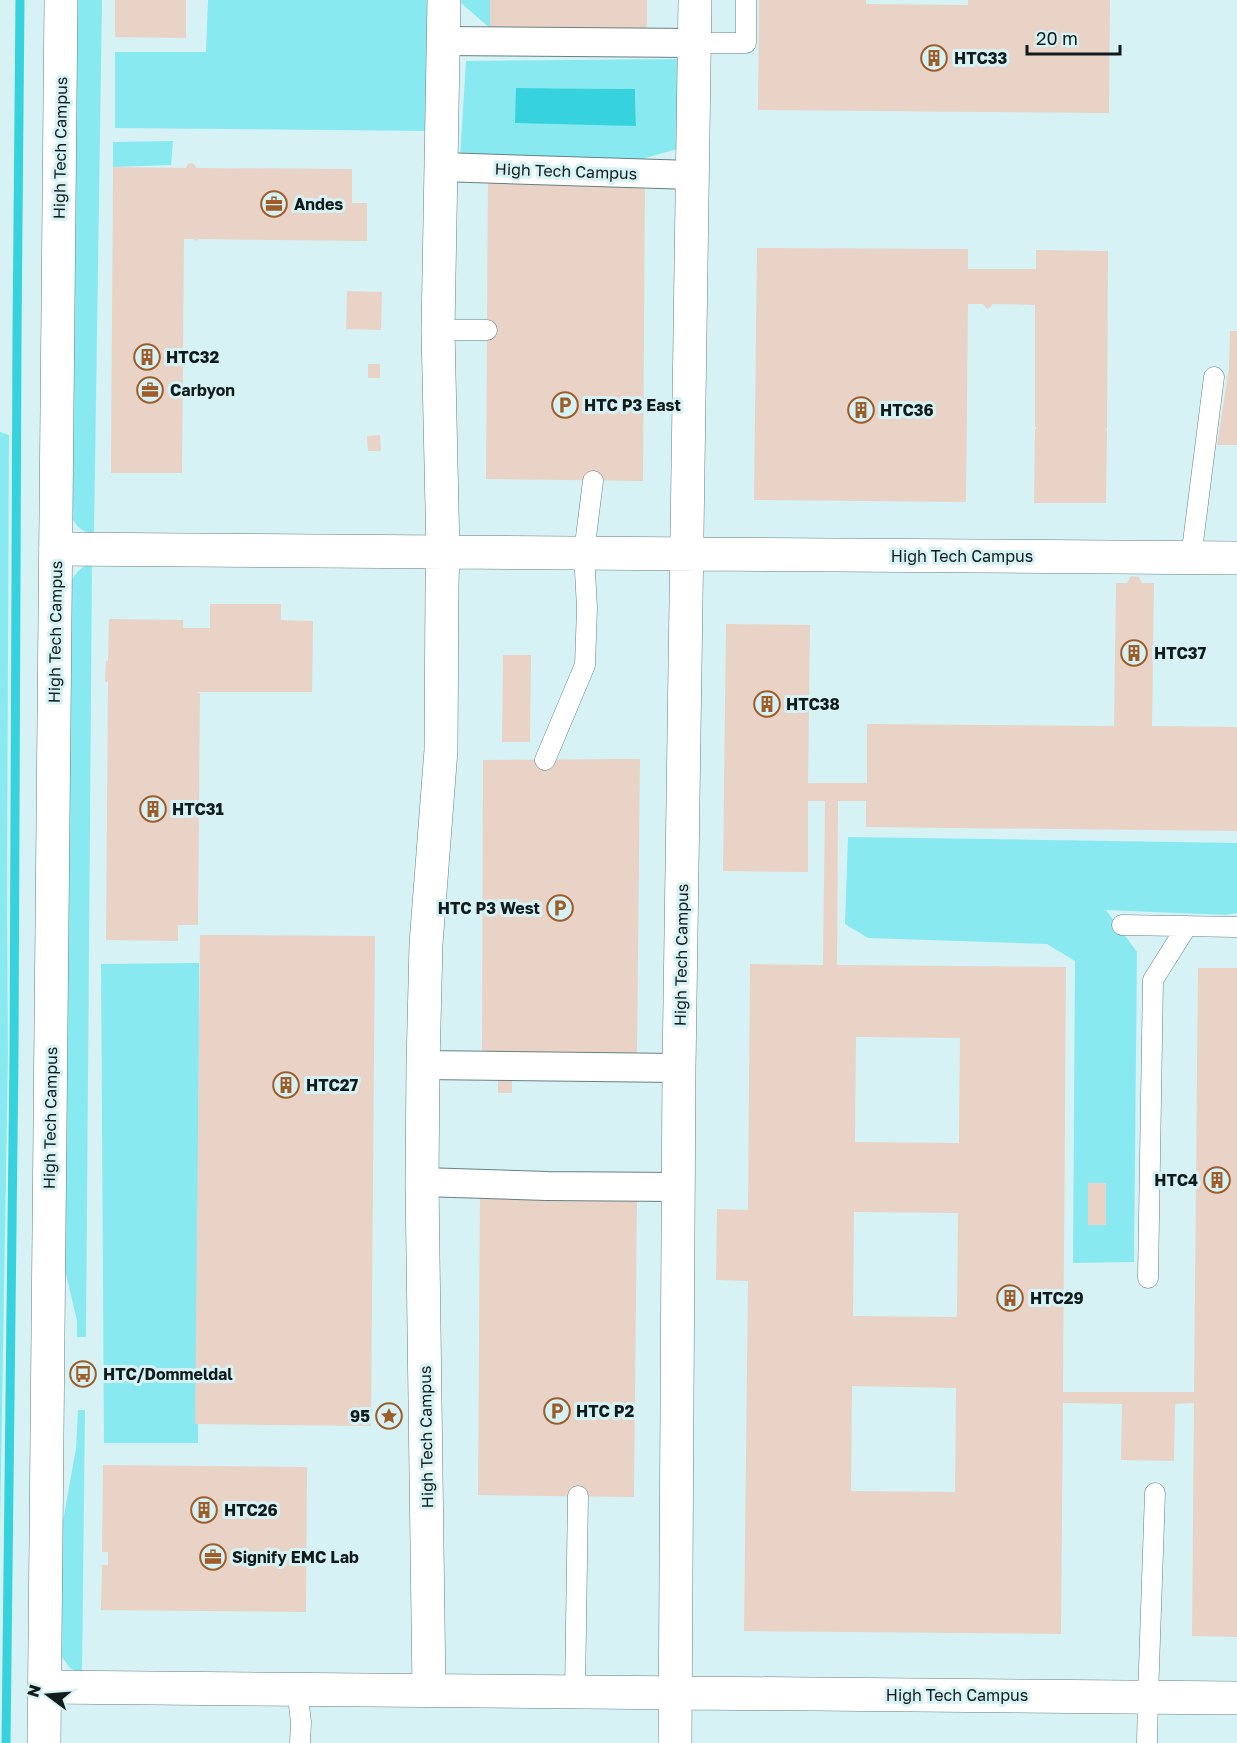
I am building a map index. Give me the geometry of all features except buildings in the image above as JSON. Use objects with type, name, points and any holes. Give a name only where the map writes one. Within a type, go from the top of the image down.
[{"type":"street","name":"High Tech Campus","points":[[44,1743],[61,0]]},
{"type":"street","name":"High Tech Campus","points":[[429,1691],[422,1182],[423,1065],[426,944],[441,750],[443,552],[438,330],[444,0]]},
{"type":"street","name":"High Tech Campus","points":[[675,1743],[679,1068],[695,0]]},
{"type":"street","points":[[443,41],[694,43]]},
{"type":"street","name":"High Tech Campus","points":[[441,167],[692,175]]},
{"type":"street","name":"High Tech Campus","points":[[56,549],[1237,558]]},
{"type":"street","points":[[423,1065],[679,1068]]},
{"type":"street","points":[[422,1182],[678,1187]]},
{"type":"street","name":"High Tech Campus","points":[[45,1687],[1237,1698]]},
{"type":"lane","points":[[694,43],[746,43],[746,0]]},
{"type":"lane","points":[[438,330],[487,330]]},
{"type":"lane","points":[[1191,558],[1214,377]]},
{"type":"lane","points":[[545,760],[585,665],[587,608],[584,553],[593,480]]},
{"type":"lane","points":[[1122,925],[1237,927]]},
{"type":"lane","points":[[1148,1278],[1152,980],[1187,926]]},
{"type":"lane","points":[[1148,1743],[1155,1493]]},
{"type":"lane","points":[[575,1692],[578,1496]]},
{"type":"lane","points":[[297,1689],[300,1743]]},
{"type":"shaded area","points":[[76,0],[102,0],[94,534],[85,532],[79,527],[70,513]]},
{"type":"shaded area","points":[[208,0],[431,0],[430,131],[115,128],[115,52],[206,52]]},
{"type":"shaded area","points":[[461,0],[490,0],[490,28],[461,3]]},
{"type":"shaded area","points":[[681,59],[677,149],[642,159],[460,158],[466,61]],"holes":[[[517,88],[635,89],[635,126]]]},
{"type":"shaded area","points":[[516,88],[635,89],[636,126],[515,123]]},
{"type":"shaded area","points":[[173,141],[171,165],[113,167],[113,142]]},
{"type":"shaded area","points":[[0,432],[9,435],[8,1056],[0,1532]]},
{"type":"shaded area","points":[[92,563],[86,1337],[77,1337],[77,1321],[62,1257],[68,587],[77,572]]},
{"type":"shaded area","points":[[848,837],[1237,843],[1237,913],[1226,915],[1106,910],[1137,952],[1134,1262],[1073,1263],[1075,961],[1047,944],[868,938],[845,924]]},
{"type":"shaded area","points":[[199,963],[198,1443],[104,1443],[101,964]]},
{"type":"shaded area","points":[[78,1410],[85,1410],[82,1674],[70,1668],[59,1653],[63,1521],[76,1448]]},
{"type":"waterway","points":[[6,1743],[14,1055],[20,0]]},
{"type":"place","name":"HTC33","points":[[934,58]]},
{"type":"place","name":"Andes","points":[[274,204]]},
{"type":"place","name":"HTC32","points":[[147,357]]},
{"type":"place","name":"Carbyon","points":[[150,390]]},
{"type":"place","name":"HTC P3 East","points":[[565,405]]},
{"type":"place","name":"HTC36","points":[[861,410]]},
{"type":"place","name":"HTC37","points":[[1134,653]]},
{"type":"place","name":"HTC38","points":[[767,704]]},
{"type":"place","name":"HTC31","points":[[153,809]]},
{"type":"place","name":"HTC P3 West","points":[[560,908]]},
{"type":"place","name":"HTC27","points":[[286,1085]]},
{"type":"place","name":"HTC4","points":[[1217,1180]]},
{"type":"place","name":"HTC29","points":[[1010,1298]]},
{"type":"place","name":"HTC/Dommeldal","points":[[83,1374]]},
{"type":"place","name":"HTC P2","points":[[557,1411]]},
{"type":"place","name":"95","points":[[389,1416]]},
{"type":"place","name":"HTC26","points":[[204,1510]]},
{"type":"place","name":"Signify EMC Lab","points":[[213,1557]]}]
